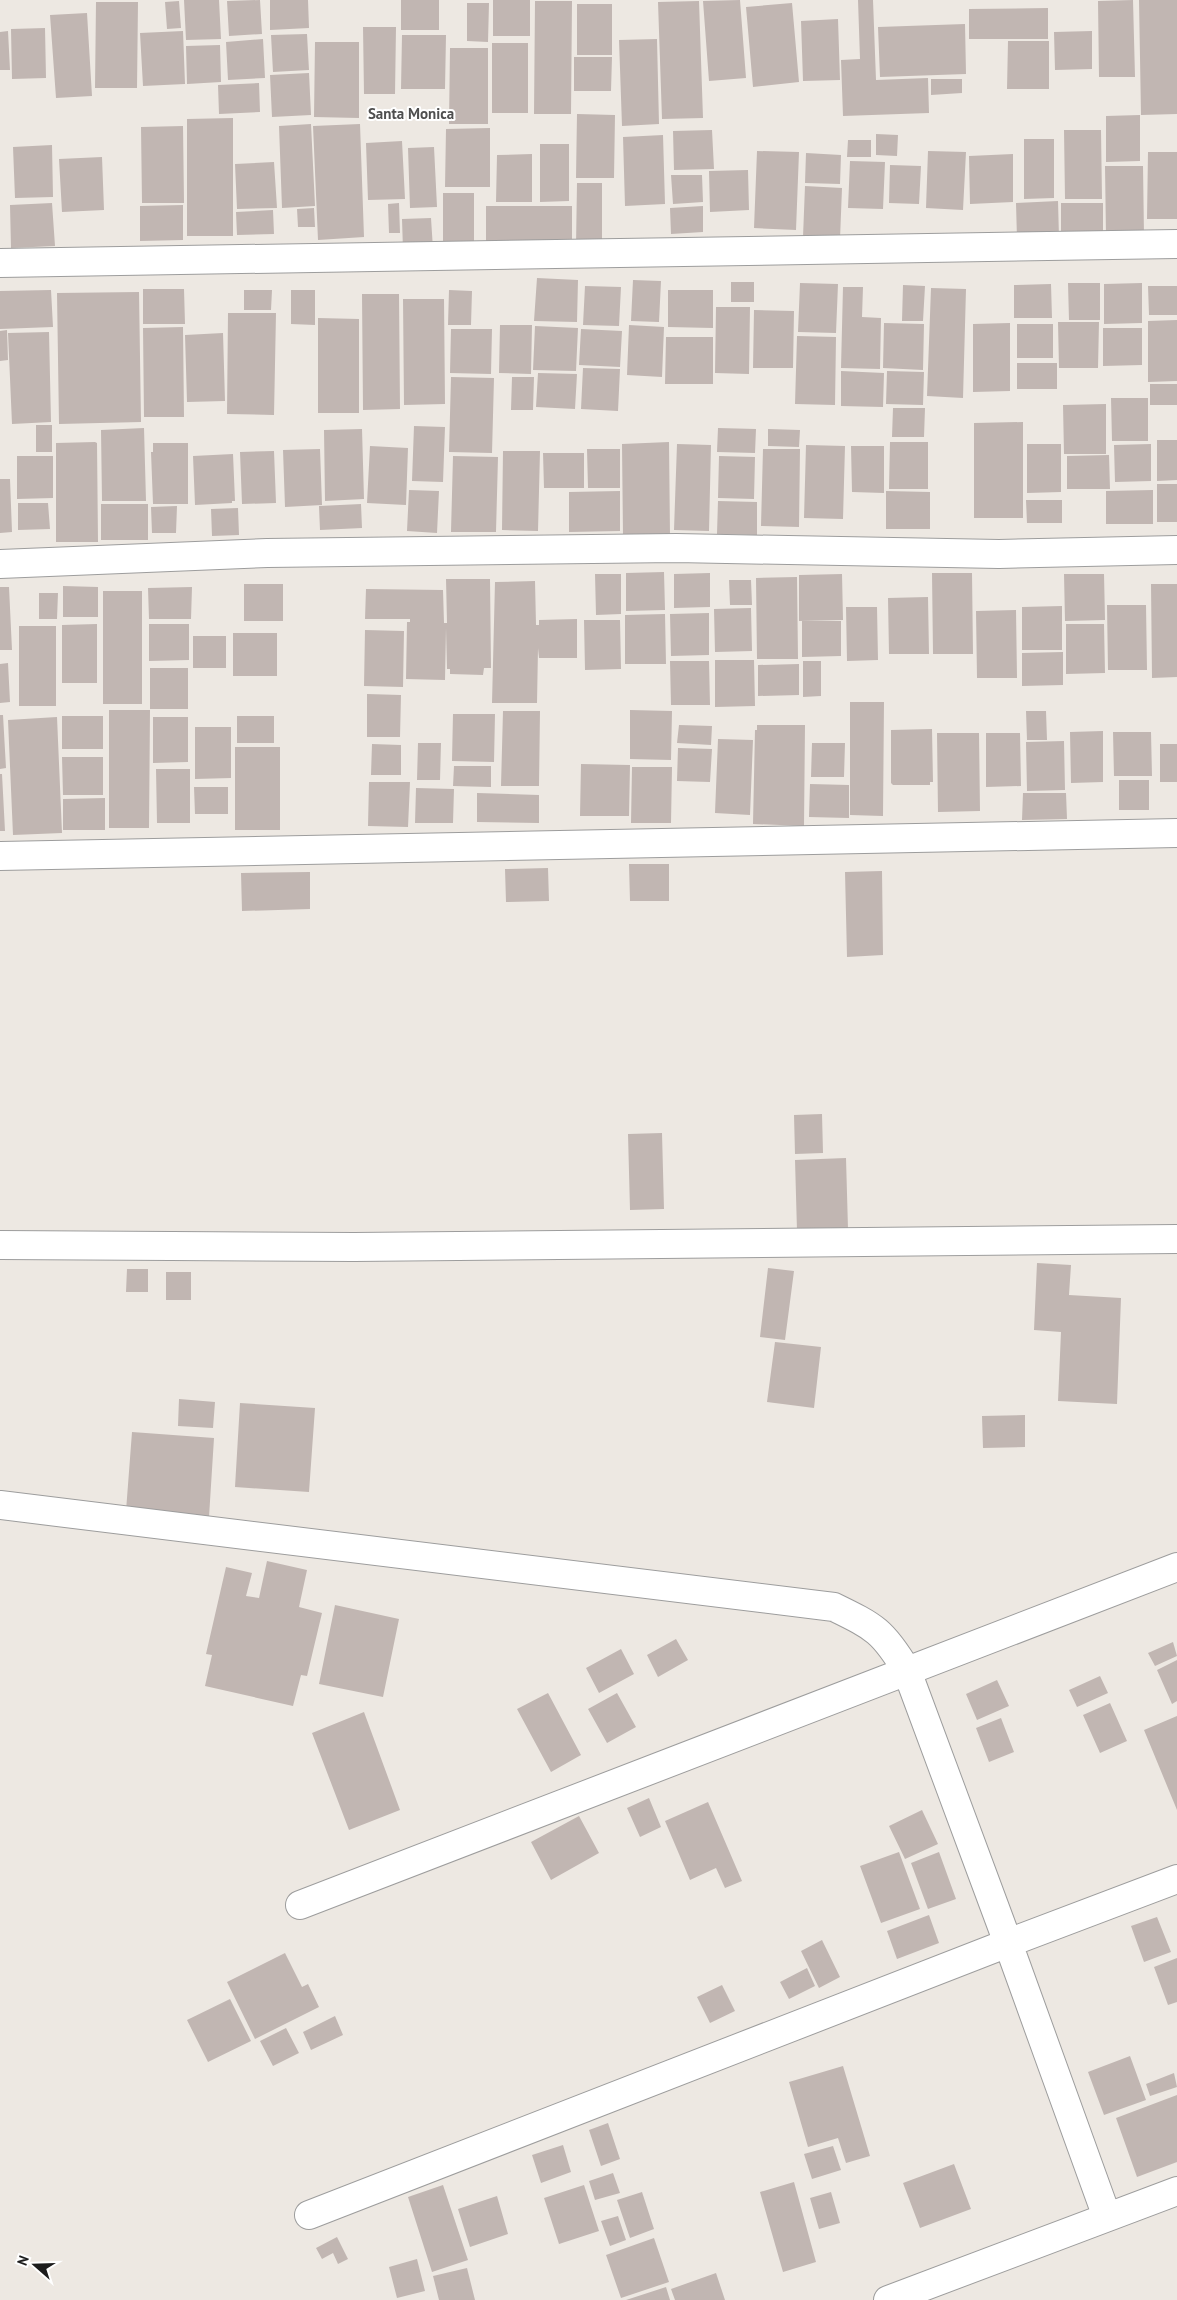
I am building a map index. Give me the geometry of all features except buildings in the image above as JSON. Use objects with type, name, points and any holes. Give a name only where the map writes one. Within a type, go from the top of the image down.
[{"type":"street","points":[[0,263],[1177,244]]},
{"type":"street","points":[[0,564],[267,553],[676,548],[999,554],[1177,550]]},
{"type":"street","points":[[0,856],[1177,833]]},
{"type":"street","points":[[0,1245],[354,1248],[1177,1239]]},
{"type":"street","points":[[0,1505],[834,1607],[870,1624],[890,1642],[907,1671],[1107,2217]]},
{"type":"street","points":[[300,1905],[1177,1567]]},
{"type":"street","points":[[309,2215],[1177,1879]]},
{"type":"street","points":[[888,2300],[1177,2191]]},
{"type":"district","name":"Santa Monica","points":[[411,114]]}]
